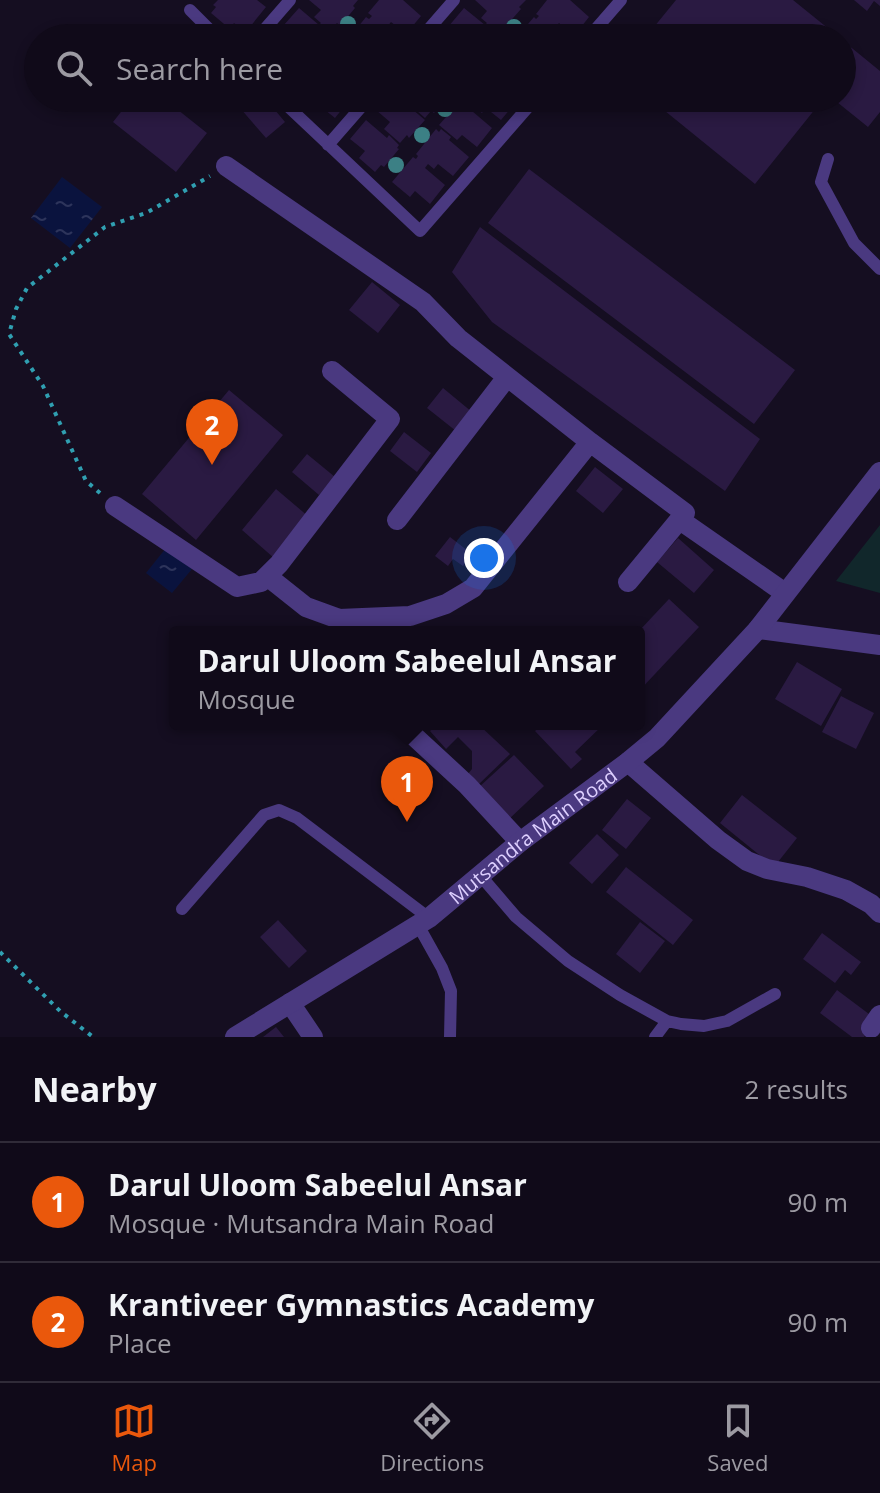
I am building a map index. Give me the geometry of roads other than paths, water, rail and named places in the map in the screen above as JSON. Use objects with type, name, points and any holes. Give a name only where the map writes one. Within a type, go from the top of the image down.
[{"type":"street","points":[[226,166],[423,302],[458,338],[685,513],[628,582]]},
{"type":"street","points":[[115,506],[237,587],[261,582],[279,564],[390,419],[332,371]]},
{"type":"street","points":[[397,520],[507,377]]},
{"type":"street","points":[[267,576],[306,607],[339,619],[410,616],[446,604],[473,588],[590,442]]},
{"type":"street","name":"Mutsandra Main Road","points":[[235,1037],[423,921],[520,842],[657,738],[758,629],[880,472]]},
{"type":"street","points":[[680,520],[785,593]]},
{"type":"street","points":[[758,629],[880,645]]},
{"type":"street","points":[[407,730],[467,785],[520,842]]},
{"type":"street","points":[[628,762],[718,840],[747,861],[846,890],[871,904],[880,913]]},
{"type":"street","points":[[290,1003],[313,1037]]},
{"type":"lane","points":[[269,24],[290,0]]},
{"type":"lane","points":[[433,24],[454,0]]},
{"type":"lane","points":[[600,24],[621,0]]},
{"type":"lane","points":[[190,10],[204,24]]},
{"type":"lane","points":[[294,112],[420,231],[524,112]]},
{"type":"lane","points":[[328,145],[357,112]]},
{"type":"lane","points":[[828,159],[821,182],[854,243],[880,269]]},
{"type":"lane","points":[[182,909],[264,815],[279,810],[297,818],[423,921],[451,991],[450,1037]]},
{"type":"lane","points":[[480,875],[516,917],[568,961],[667,1021],[704,1026],[727,1021],[775,994]]},
{"type":"lane","points":[[655,1037],[667,1021]]},
{"type":"water","points":[[62,177],[102,207],[70,248],[31,218]]},
{"type":"water","points":[[166,548],[192,569],[172,593],[146,573]]},
{"type":"place","name":"Krantiveer Gymnastics Academy","points":[[212,465]]},
{"type":"place","name":"Darul Uloom Sabeelul Ansar","points":[[407,822]]}]
